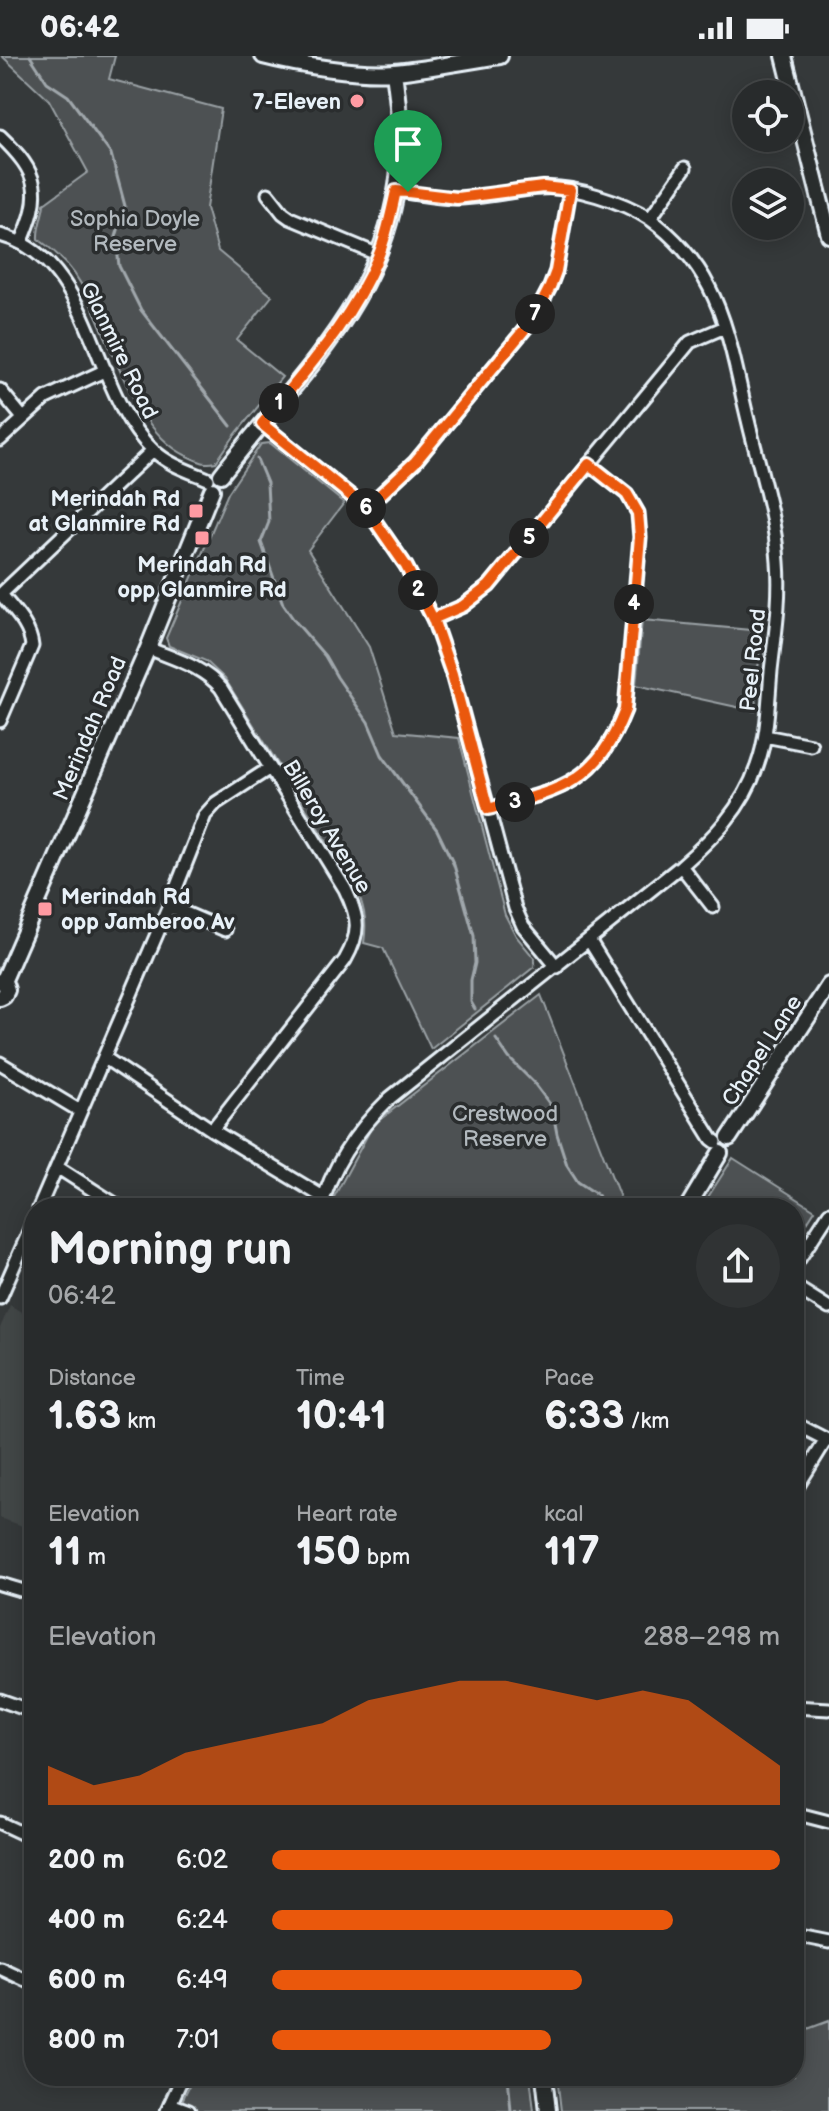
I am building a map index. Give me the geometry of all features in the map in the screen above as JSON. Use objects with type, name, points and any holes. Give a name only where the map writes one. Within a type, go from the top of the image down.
[{"type":"main road","points":[[263,56],[352,71],[394,72],[500,56]]},
{"type":"main road","points":[[784,56],[829,235]]},
{"type":"main road","name":"Merindah Road","points":[[0,998],[7,990],[1,981],[148,648],[213,481],[341,326],[379,255],[388,228],[400,160],[400,124],[394,72]]},
{"type":"main road","name":"Chapel Lane","points":[[692,1198],[722,1144],[829,985]]},
{"type":"main road","points":[[545,2086],[548,2111]]},
{"type":"street","points":[[0,136],[24,161],[34,184],[34,210],[21,243]]},
{"type":"street","points":[[650,219],[685,168]]},
{"type":"street","name":"Peel Road","points":[[324,1198],[343,1154],[390,1098],[681,866],[709,842],[738,806],[757,767],[765,736],[780,590],[770,512],[725,327],[709,286],[682,248],[650,219],[608,200],[570,190],[543,187],[457,198],[396,191]]},
{"type":"street","points":[[366,508],[415,462],[534,318],[556,271],[570,190]]},
{"type":"street","points":[[268,194],[290,218],[379,255]]},
{"type":"street","name":"Glanmire Road","points":[[0,235],[21,243],[45,261],[66,285],[131,423],[153,450],[182,468],[213,481]]},
{"type":"street","points":[[433,619],[463,606],[489,586],[690,342],[725,327]]},
{"type":"street","points":[[0,440],[54,393],[106,370]]},
{"type":"street","points":[[0,390],[23,418]]},
{"type":"street","points":[[262,424],[366,508],[406,566],[433,619],[452,674],[518,917],[557,967]]},
{"type":"street","points":[[0,721],[32,646],[26,625],[1,595],[153,450]]},
{"type":"street","points":[[488,809],[550,792],[577,778],[599,759],[614,736],[625,710],[640,537],[638,513],[627,494],[589,464]]},
{"type":"street","name":"Billeroy Avenue","points":[[148,648],[211,676],[221,688],[345,889],[357,922],[356,935],[345,960],[212,1130]]},
{"type":"street","points":[[765,736],[811,745]]},
{"type":"street","points":[[43,1198],[205,815],[216,803],[270,768]]},
{"type":"street","points":[[681,866],[713,907]]},
{"type":"street","points":[[169,906],[225,930]]},
{"type":"street","points":[[589,940],[712,1139],[722,1144]]},
{"type":"street","points":[[105,1058],[314,1198]]},
{"type":"street","points":[[0,1063],[80,1111]]},
{"type":"street","points":[[57,1167],[105,1198]]},
{"type":"street","points":[[804,1252],[829,1213]]},
{"type":"street","points":[[0,1298],[24,1243]]},
{"type":"street","points":[[804,1292],[829,1308]]},
{"type":"street","points":[[804,1428],[828,1441],[804,1477]]},
{"type":"street","points":[[0,1584],[24,1591]]},
{"type":"street","points":[[0,1700],[24,1708]]},
{"type":"street","points":[[804,1708],[829,1709]]},
{"type":"street","points":[[804,1816],[829,1822]]},
{"type":"street","points":[[0,1823],[24,1834]]},
{"type":"street","points":[[804,1937],[829,1942]]},
{"type":"street","points":[[0,1968],[24,1979]]},
{"type":"street","points":[[178,2086],[168,2108],[189,2111]]},
{"type":"shaded area","points":[[10,1305],[24,1314],[24,1526],[0,1518],[0,1328]]},
{"type":"green space","name":"Sophia Doyle Reserve","points":[[2,56],[115,56],[109,79],[221,109],[206,208],[218,251],[272,296],[237,340],[282,377],[216,462],[204,463],[187,456],[168,443],[151,425],[136,404],[81,284],[62,259],[38,239],[44,204],[88,172],[49,100]]},
{"type":"green space","points":[[270,443],[344,503],[308,550],[369,647],[396,732],[459,738],[505,915],[516,936],[535,959],[534,967],[431,1049],[383,948],[364,943],[365,917],[358,892],[225,679],[206,661],[169,646],[166,638],[228,493],[261,444]]},
{"type":"green space","points":[[642,620],[761,631],[755,711],[636,685]]},
{"type":"green space","name":"Crestwood Reserve","points":[[541,995],[620,1198],[333,1198],[373,1125]]},
{"type":"green space","points":[[733,1158],[796,1198],[707,1198]]},
{"type":"green space","points":[[804,1203],[815,1210],[804,1227]]},
{"type":"green space","points":[[829,2021],[829,2111],[561,2111],[558,2086],[804,2086],[804,2030]]},
{"type":"green space","points":[[189,2086],[531,2086],[534,2111],[199,2111],[180,2105]]},
{"type":"waterway","points":[[30,56],[47,82],[68,96],[111,154],[125,206],[116,237],[119,266],[141,310],[231,426]]},
{"type":"waterway","points":[[257,459],[267,483],[269,522],[261,542],[283,604],[325,656],[368,722],[382,755],[437,830],[454,865],[474,936],[471,1002],[475,1009]]},
{"type":"waterway","points":[[496,1039],[552,1107],[567,1165],[578,1182],[599,1198]]},
{"type":"waterway","points":[[509,2086],[511,2111]]},
{"type":"place","name":"7-Eleven","points":[[357,101]]},
{"type":"place","name":"Merindah Rd at Glanmire Rd","points":[[196,511]]},
{"type":"place","name":"Merindah Rd opp Glanmire Rd","points":[[202,538]]},
{"type":"place","name":"Merindah Rd opp Jamberoo Av","points":[[45,909]]},
{"type":"route","points":[[408,192],[396,191],[379,255],[341,326],[262,424],[366,508],[406,566],[433,619],[452,674],[488,809],[550,792],[577,778],[599,759],[614,736],[625,710],[640,537],[638,513],[627,494],[589,464],[489,586],[463,606],[433,619],[406,566],[366,508],[415,462],[534,318],[556,271],[570,190],[543,187],[457,198],[408,192]]}]
